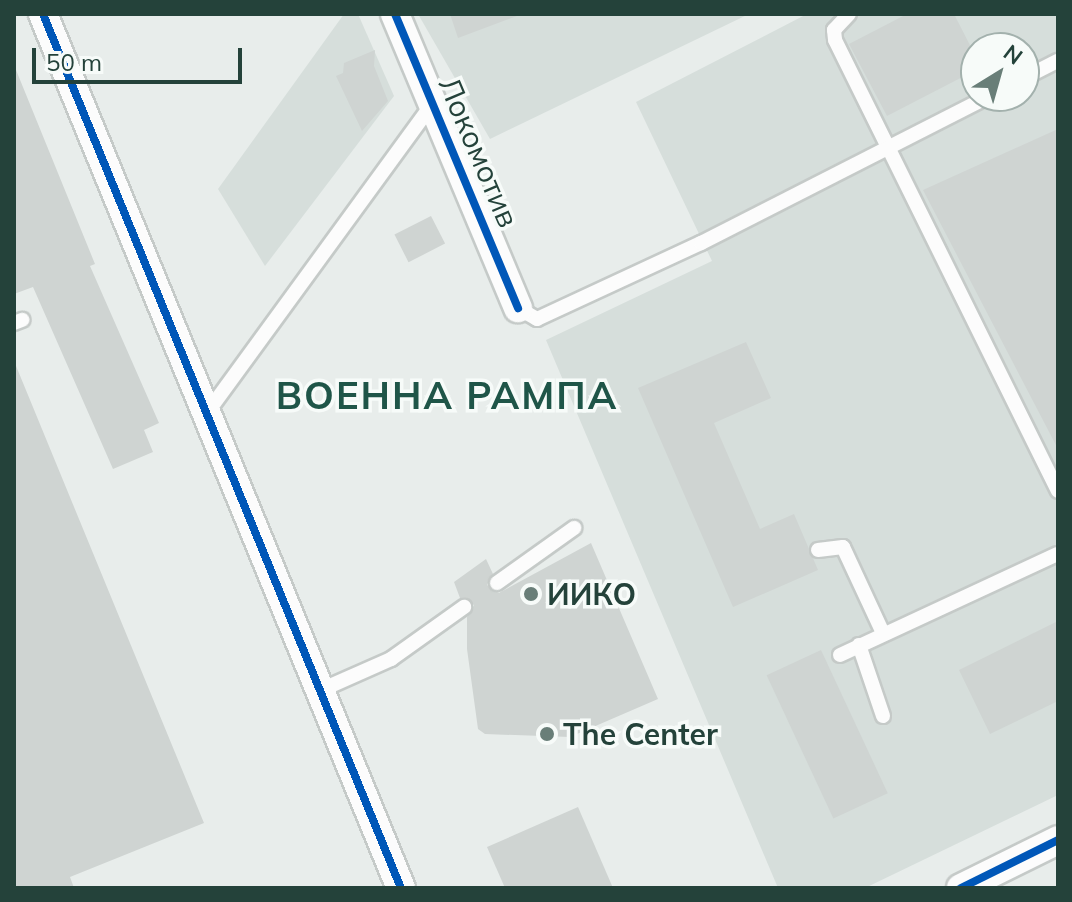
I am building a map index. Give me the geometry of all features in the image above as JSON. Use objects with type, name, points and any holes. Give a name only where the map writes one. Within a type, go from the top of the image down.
[{"type":"street","points":[[43,14],[401,888]]},
{"type":"street","name":"Локомотив","points":[[395,14],[518,308]]},
{"type":"street","points":[[961,888],[1058,840]]},
{"type":"lane","points":[[849,14],[834,30],[835,40],[1058,491]]},
{"type":"lane","points":[[1040,70],[1058,61]]},
{"type":"lane","points":[[207,413],[432,104]]},
{"type":"lane","points":[[518,308],[537,319],[960,112]]},
{"type":"lane","points":[[497,583],[574,528]]},
{"type":"lane","points":[[818,550],[843,547],[883,633]]},
{"type":"lane","points":[[840,655],[1058,554]]},
{"type":"lane","points":[[321,690],[391,659],[464,607]]},
{"type":"lane","points":[[859,645],[883,716]]},
{"type":"shaded area","points":[[344,14],[358,14],[394,96],[265,266],[218,189]]},
{"type":"shaded area","points":[[418,14],[749,14],[490,139]]},
{"type":"shaded area","points":[[807,14],[1058,14],[1058,795],[865,888],[778,888],[546,340],[712,261],[636,102]]},
{"type":"building","points":[[450,14],[517,14],[517,16],[458,38]]},
{"type":"building","points":[[907,14],[954,14],[963,32],[960,32],[960,78],[887,116],[849,44]]},
{"type":"building","points":[[375,50],[374,66],[388,101],[362,131],[336,76],[343,73],[344,63]]},
{"type":"building","points":[[14,65],[95,264],[90,266],[159,423],[144,430],[153,452],[113,469],[33,287],[14,294]]},
{"type":"building","points":[[1058,129],[1058,449],[923,190]]},
{"type":"building","points":[[431,216],[445,244],[409,262],[394,235]]},
{"type":"building","points":[[746,342],[771,398],[714,423],[760,529],[794,514],[818,570],[733,607],[638,388]]},
{"type":"building","points":[[14,361],[204,823],[70,877],[74,888],[14,888]]},
{"type":"building","points":[[591,543],[658,699],[570,737],[485,734],[478,729],[467,649],[467,617],[474,605],[460,598],[454,582],[486,559],[493,574],[487,585],[499,593]]},
{"type":"building","points":[[1058,621],[1058,701],[990,734],[959,670]]},
{"type":"building","points":[[821,650],[888,793],[833,819],[767,675]]},
{"type":"building","points":[[578,807],[613,888],[505,888],[487,847]]},
{"type":"cycle path","points":[[43,14],[401,888]]},
{"type":"cycle path","points":[[395,14],[518,308]]},
{"type":"cycle path","points":[[961,888],[1058,840]]},
{"type":"place","name":"ИИКО","points":[[531,594]]},
{"type":"place","name":"The Center","points":[[547,734]]},
{"type":"district","name":"ВОЕННА РАМПА","points":[[447,396]]}]
